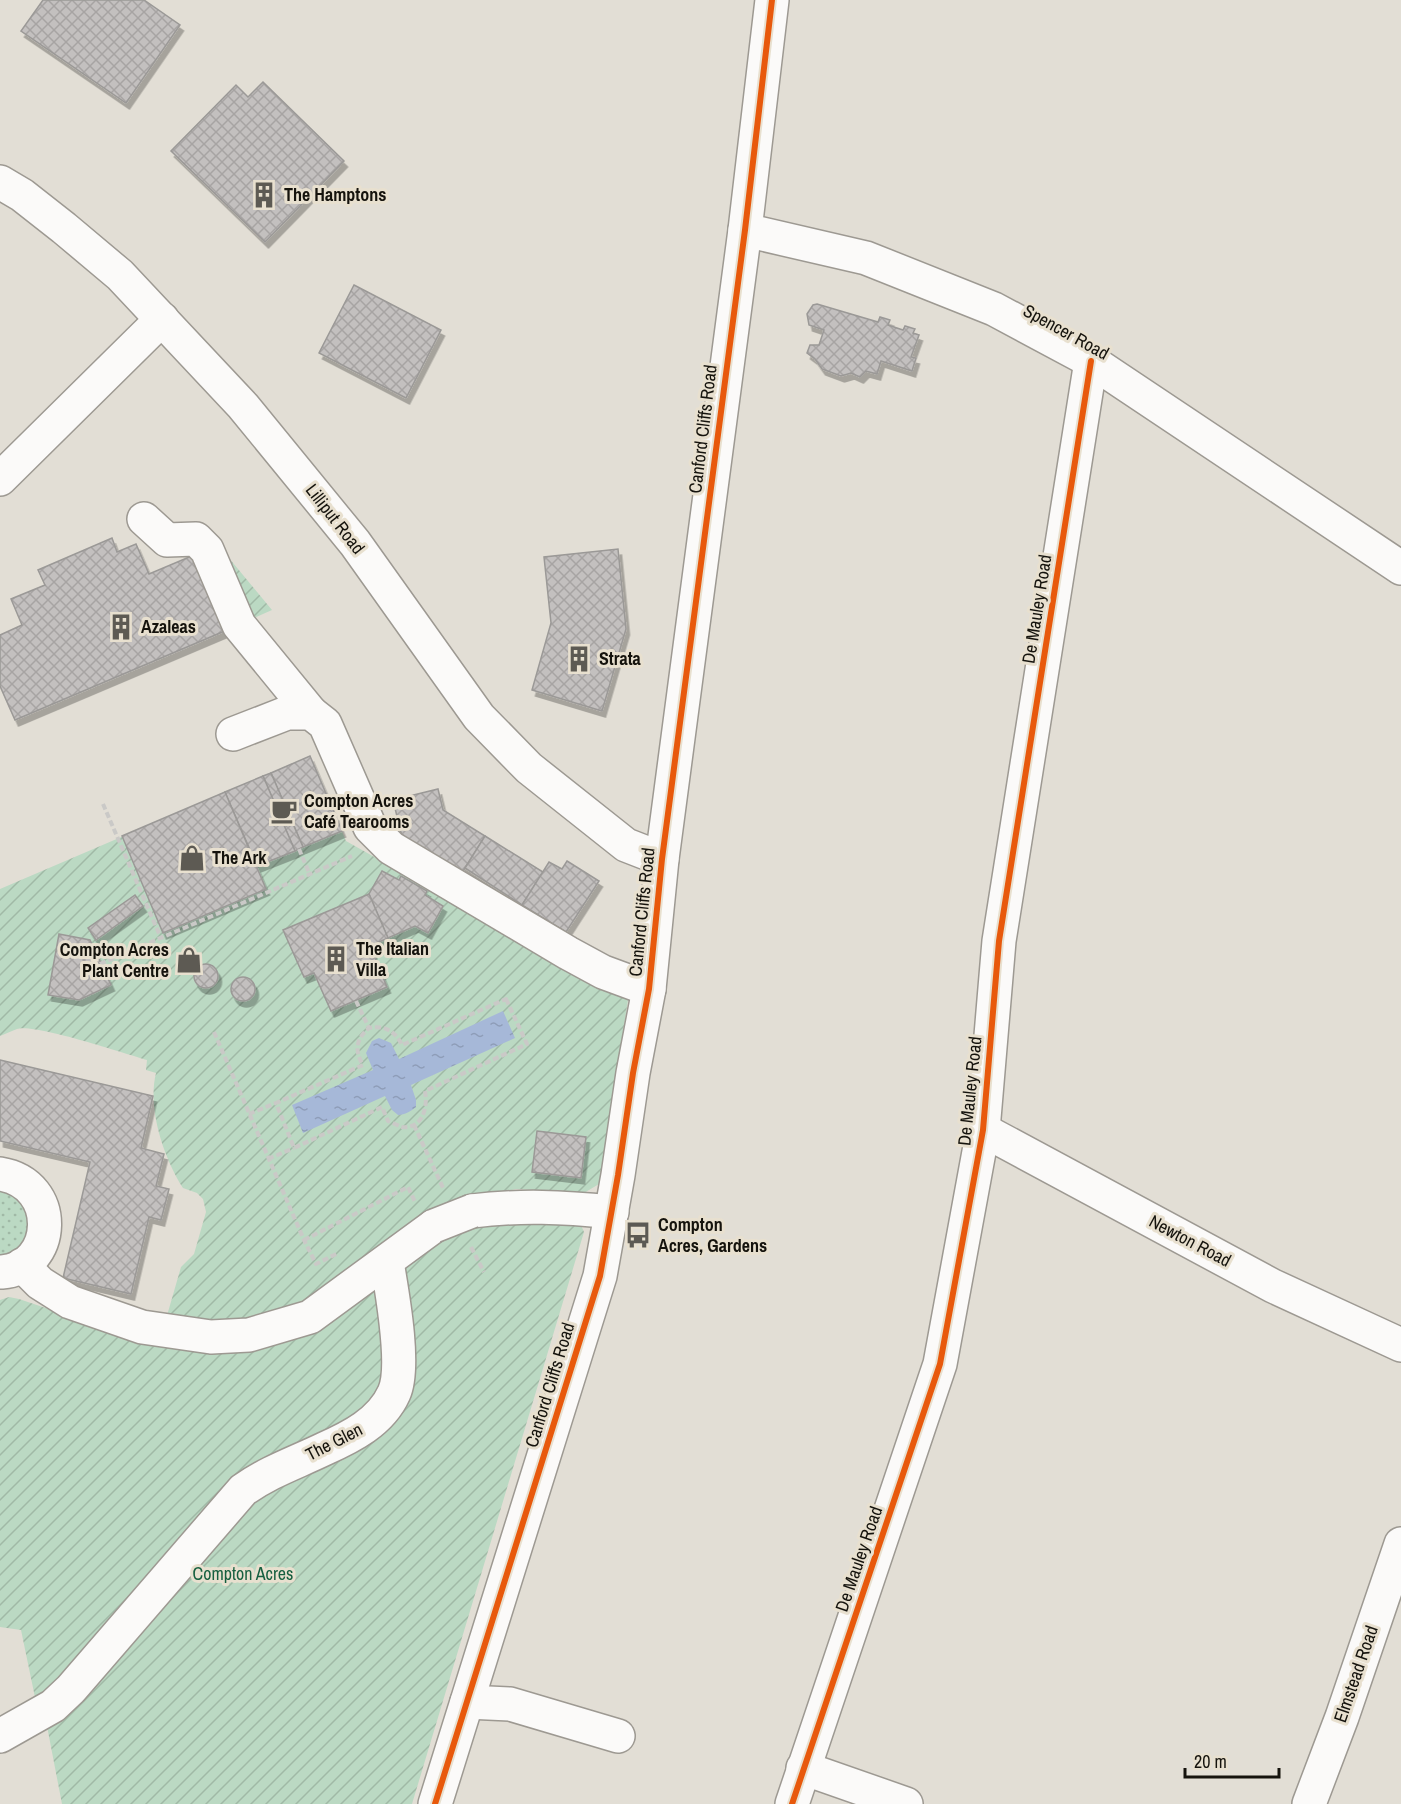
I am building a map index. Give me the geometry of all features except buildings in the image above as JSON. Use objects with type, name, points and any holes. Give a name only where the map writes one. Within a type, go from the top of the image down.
[{"type":"street","name":"Canford Cliffs Road","points":[[435,1804],[600,1276],[612,1212],[633,1073],[649,989],[662,859],[772,0]]},
{"type":"street","name":"Lilliput Road","points":[[0,182],[22,195],[120,275],[243,406],[355,543],[479,717],[529,768],[626,844],[662,859]]},
{"type":"street","name":"Spencer Road","points":[[744,230],[866,258],[994,309],[1091,361],[1401,568]]},
{"type":"street","points":[[0,479],[162,319]]},
{"type":"street","name":"De Mauley Road","points":[[792,1804],[940,1364],[983,1130],[999,941],[1091,361]]},
{"type":"street","points":[[144,519],[167,540],[196,539],[207,550],[239,625],[311,713],[325,724],[370,826],[391,848],[603,972],[649,989]]},
{"type":"street","points":[[233,734],[287,713],[311,713]]},
{"type":"street","name":"Newton Road","points":[[983,1130],[1273,1286],[1401,1345]]},
{"type":"street","points":[[0,1174],[12,1176],[26,1184],[37,1195],[44,1209],[45,1225],[42,1241],[34,1254],[11,1268]]},
{"type":"street","points":[[11,1268],[70,1302],[142,1327],[211,1337],[249,1335],[310,1317],[387,1262],[425,1216],[462,1216],[505,1207],[554,1206],[612,1212]]},
{"type":"street","name":"The Glen","points":[[0,1736],[53,1706],[71,1689],[243,1490],[265,1475],[326,1449],[365,1428],[386,1407],[395,1392],[398,1367],[396,1319],[387,1262]]},
{"type":"street","name":"Elmstead Road","points":[[1309,1804],[1342,1717],[1401,1544]]},
{"type":"street","points":[[467,1702],[510,1704],[618,1736]]},
{"type":"street","points":[[803,1768],[906,1804]]},
{"type":"path","points":[[103,804],[161,938]]},
{"type":"path","points":[[299,849],[310,875]]},
{"type":"path","points":[[100,964],[191,923],[353,856]]},
{"type":"path","points":[[249,1114],[363,1065],[357,1050],[358,1041],[369,1028],[385,1028],[398,1037],[402,1045],[506,999],[527,1044],[425,1091],[428,1105],[422,1119],[414,1125],[401,1127],[388,1121],[382,1107],[268,1159]]},
{"type":"path","points":[[356,1000],[369,1028]]},
{"type":"path","points":[[214,1032],[316,1264],[347,1249]]},
{"type":"path","points":[[276,1103],[294,1148]]},
{"type":"path","points":[[414,1125],[462,1216],[484,1272]]},
{"type":"path","points":[[304,1240],[408,1187],[425,1216]]},
{"type":"green space","points":[[219,546],[272,610],[252,619]]},
{"type":"green space","points":[[310,756],[346,841],[628,1000],[599,1184],[584,1193],[516,1189],[475,1198],[331,1288],[281,1313],[224,1323],[166,1319],[181,1267],[194,1254],[206,1212],[203,1199],[197,1193],[183,1188],[164,1148],[154,1102],[156,1073],[146,1070],[147,1060],[42,1030],[17,1029],[0,1036],[0,889]]},
{"type":"green space","points":[[0,1184],[30,1203],[30,1243],[0,1263]]},
{"type":"green space","name":"Compton Acres","points":[[577,1216],[584,1232],[412,1804],[62,1804],[46,1721],[37,1707],[21,1630],[0,1627],[0,1300],[9,1297],[19,1299],[120,1333],[256,1344],[429,1244],[466,1227]]},
{"type":"water","points":[[503,1011],[515,1038],[411,1085],[416,1107],[410,1111],[398,1115],[392,1110],[385,1096],[303,1133],[292,1105],[373,1070],[366,1053],[372,1041],[379,1038],[391,1043],[399,1059]]},
{"type":"cycle path","points":[[435,1804],[600,1276],[649,989],[662,859],[745,230],[772,0]]},
{"type":"cycle path","points":[[792,1804],[940,1364],[983,1130],[999,941],[1091,361]]},
{"type":"place","name":"The Hamptons","points":[[264,195]]},
{"type":"place","name":"Azaleas","points":[[121,627]]},
{"type":"place","name":"Strata","points":[[579,659]]},
{"type":"place","name":"Compton Acres Café Tearooms","points":[[284,811]]},
{"type":"place","name":"The Ark","points":[[192,858]]},
{"type":"place","name":"The Italian Villa","points":[[336,959]]},
{"type":"place","name":"Compton Acres Plant Centre","points":[[189,960]]},
{"type":"place","name":"Compton Acres, Gardens","points":[[638,1235]]}]
